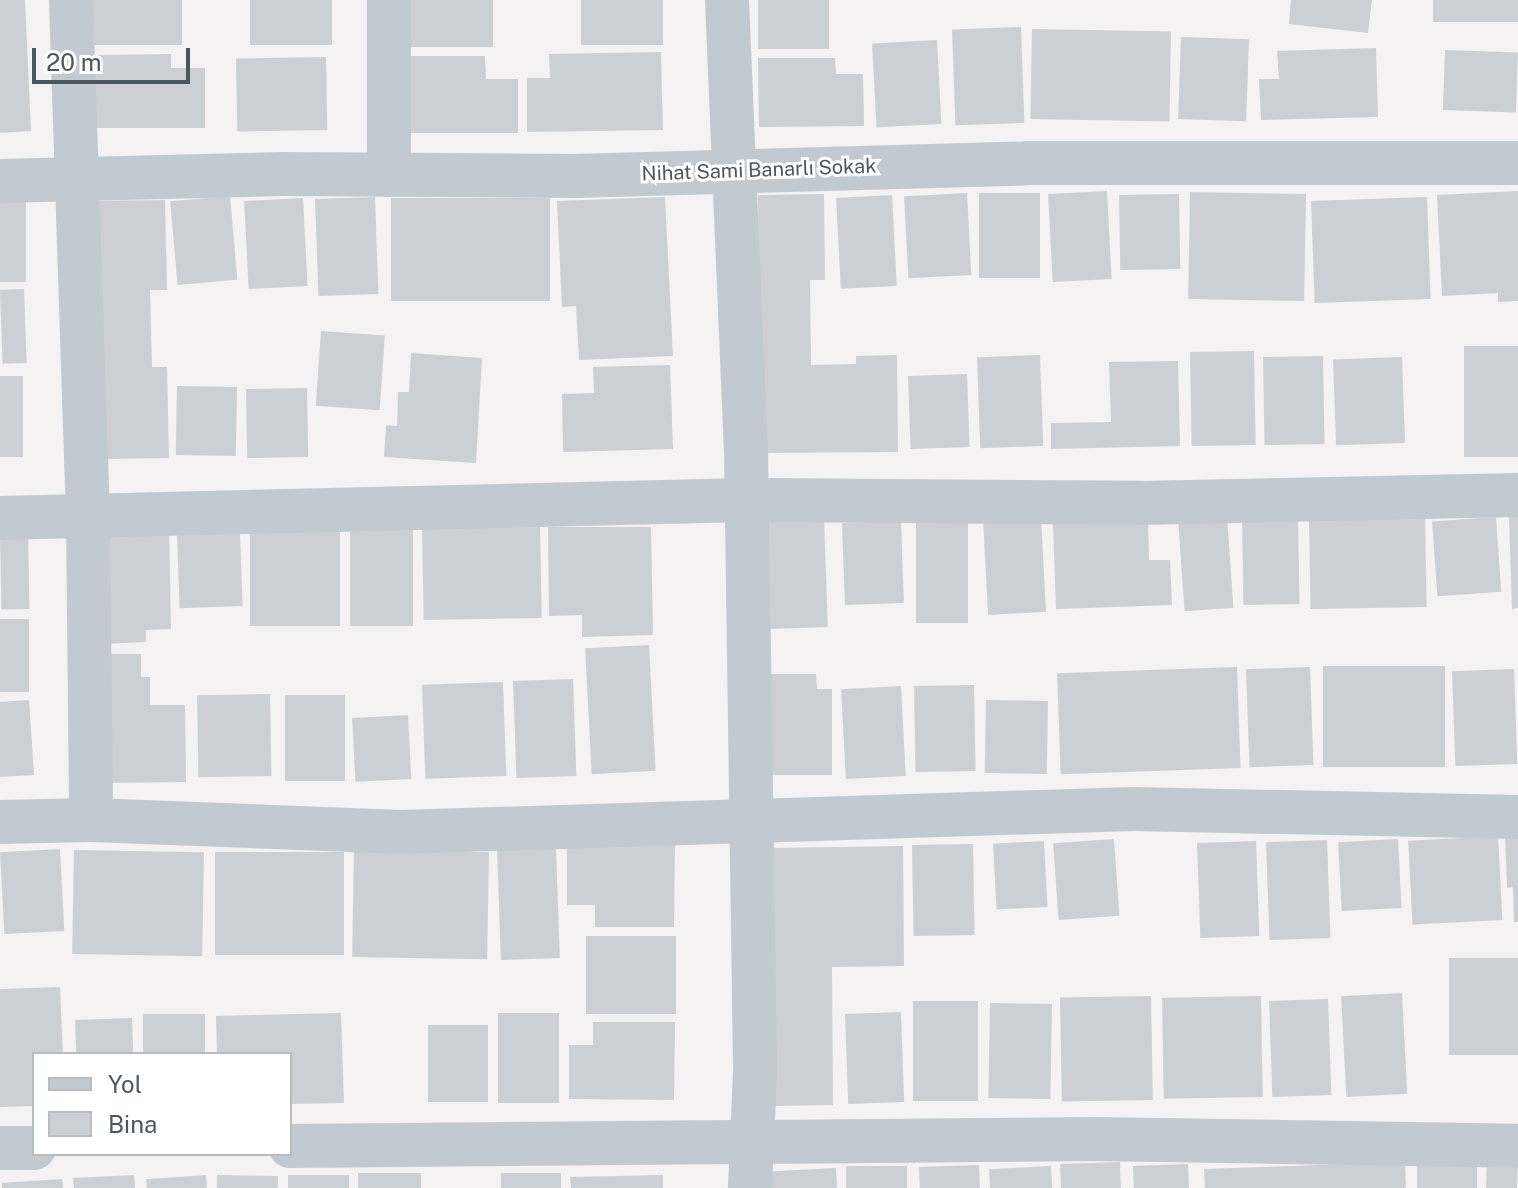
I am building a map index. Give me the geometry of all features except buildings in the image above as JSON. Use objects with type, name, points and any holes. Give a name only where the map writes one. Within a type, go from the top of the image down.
[{"type":"street","points":[[71,0],[88,519],[91,820]]},
{"type":"street","points":[[389,0],[389,175]]},
{"type":"street","points":[[727,0],[746,500],[751,821],[750,1188]]},
{"type":"street","name":"Nihat Sami Banarlı Sokak","points":[[0,181],[1027,163],[1518,163]]},
{"type":"street","points":[[0,518],[88,519],[746,500],[1141,503],[1518,495]]},
{"type":"street","points":[[0,822],[91,820],[401,832],[1134,809],[1518,817]]},
{"type":"street","points":[[292,1146],[1093,1139],[1518,1146]]},
{"type":"street","points":[[0,1148],[32,1148]]}]
